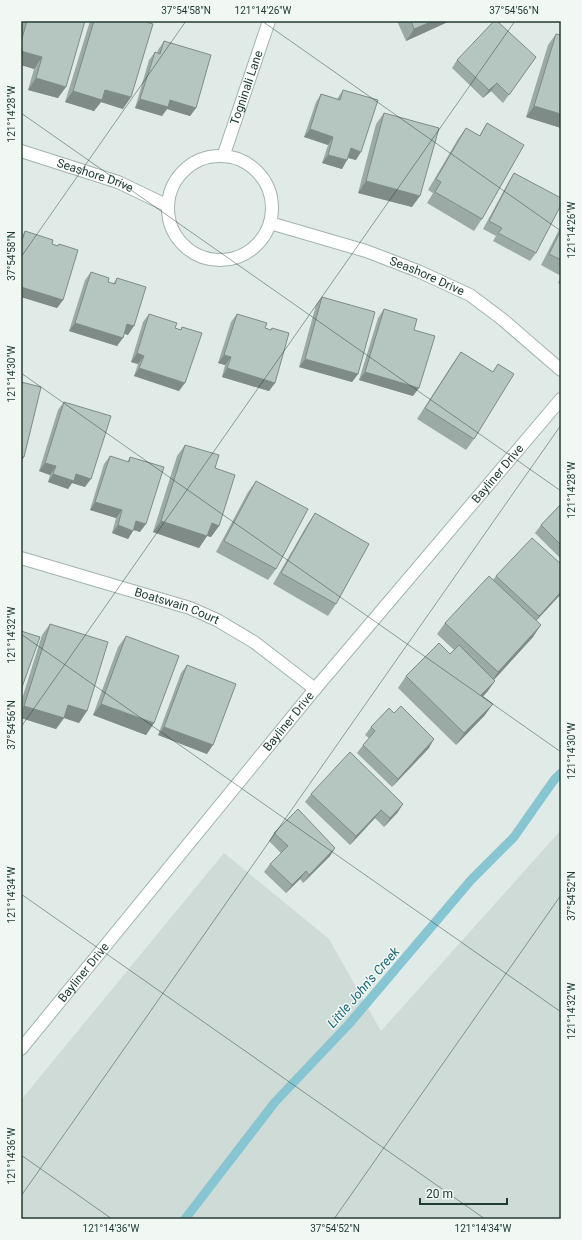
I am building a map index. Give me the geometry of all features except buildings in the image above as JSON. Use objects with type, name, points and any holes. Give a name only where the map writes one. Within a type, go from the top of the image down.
[{"type":"street","name":"Togninali Lane","points":[[224,154],[269,21]]},
{"type":"street","name":"Seashore Drive","points":[[21,151],[118,182],[166,205]]},
{"type":"street","points":[[224,154],[245,160],[270,188],[270,223],[265,238],[241,258],[217,262],[193,255],[173,234],[166,205],[172,184],[195,160],[224,154]]},
{"type":"street","name":"Seashore Drive","points":[[270,223],[366,251],[418,271],[470,295],[502,319],[561,370]]},
{"type":"street","name":"Bayliner Drive","points":[[21,1049],[315,689],[561,399]]},
{"type":"street","name":"Boatswain Court","points":[[21,558],[190,608],[217,620],[254,642],[315,689]]},
{"type":"shaded area","points":[[561,830],[561,1219],[21,1219],[21,1100],[224,853],[329,939],[381,1031]]},
{"type":"waterway","name":"Little John's Creek","points":[[185,1219],[275,1102],[349,1024],[471,880],[514,837],[554,780],[561,773]]}]
